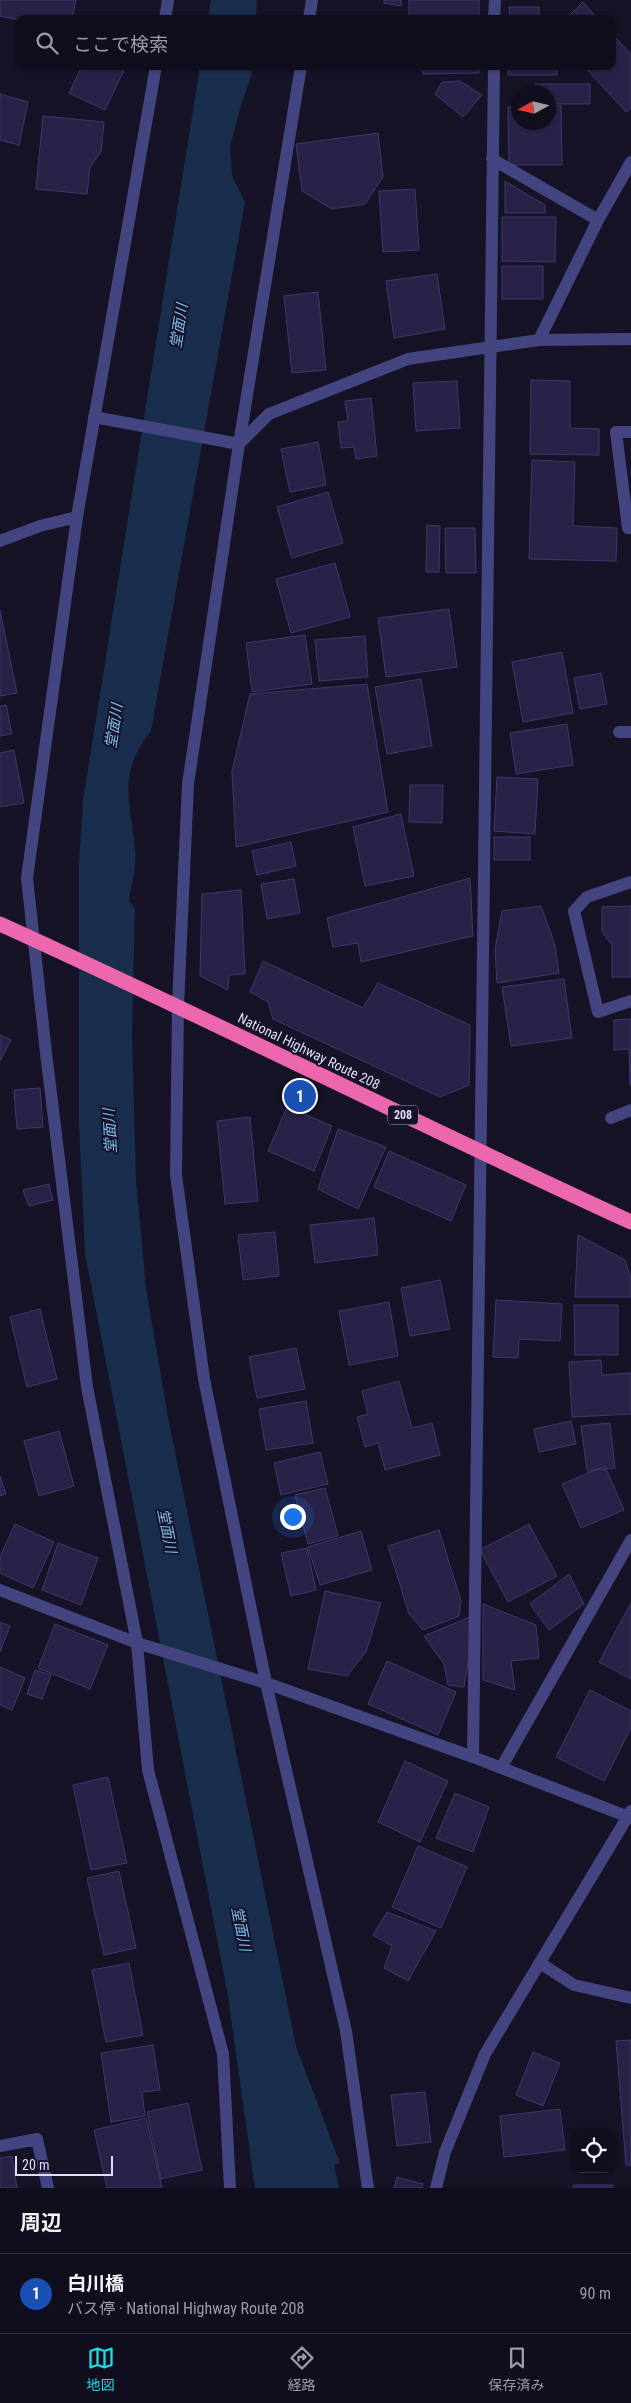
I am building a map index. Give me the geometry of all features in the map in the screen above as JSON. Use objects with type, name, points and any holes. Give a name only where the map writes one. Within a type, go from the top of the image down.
[{"type":"highway","name":"National Highway Route 208","points":[[0,924],[178,1005],[479,1152],[631,1222]]},
{"type":"street","points":[[165,15],[168,0]]},
{"type":"street","points":[[310,15],[312,0]]},
{"type":"street","points":[[494,15],[495,0]]},
{"type":"street","points":[[155,70],[77,517],[27,878],[86,1387],[137,1643],[148,1770],[223,2054],[230,2188]]},
{"type":"street","points":[[300,70],[239,444],[188,784],[178,1005],[178,1185],[204,1379],[266,1684],[346,2031],[368,2188]]},
{"type":"street","points":[[473,1757],[479,1152],[494,70]]},
{"type":"street","points":[[492,159],[598,220]]},
{"type":"street","points":[[539,340],[598,220],[631,162]]},
{"type":"street","points":[[239,444],[269,414],[408,359],[539,340],[631,339]]},
{"type":"street","points":[[94,417],[239,444]]},
{"type":"street","points":[[631,432],[616,432],[628,528],[631,528]]},
{"type":"street","points":[[0,541],[40,526],[77,517]]},
{"type":"street","points":[[631,882],[587,897],[574,911],[598,1012],[631,1001]]},
{"type":"street","points":[[611,1118],[631,1110]]},
{"type":"street","points":[[502,1768],[631,1540]]},
{"type":"street","points":[[0,1590],[137,1643],[266,1684],[630,1815],[485,2054],[445,2152],[436,2188]]},
{"type":"street","points":[[540,1963],[574,1984],[631,1998]]},
{"type":"street","points":[[0,2146],[36,2139],[48,2188]]},
{"type":"water","points":[[211,0],[257,0],[256,15],[209,15]]},
{"type":"water","name":"堂面川","points":[[199,70],[252,70],[230,146],[232,176],[245,202],[151,731],[133,761],[128,789],[135,858],[135,870],[129,901],[135,908],[132,1035],[136,1180],[146,1288],[167,1412],[296,2046],[340,2163],[334,2165],[339,2188],[255,2188],[228,1996],[85,1253],[79,1126],[79,863],[83,801]]},
{"type":"building","points":[[0,0],[76,0],[73,15],[15,15],[15,19],[0,16]]},
{"type":"building","points":[[384,0],[401,0],[401,6],[384,3]]},
{"type":"building","points":[[409,0],[479,0],[479,15],[409,15]]},
{"type":"building","points":[[583,2],[594,15],[570,15]]},
{"type":"building","points":[[509,7],[539,7],[539,15],[510,15]]},
{"type":"building","points":[[616,38],[631,54],[631,108],[626,112],[588,70],[616,70]]},
{"type":"building","points":[[80,70],[124,70],[105,110],[69,93]]},
{"type":"building","points":[[422,70],[479,70],[479,73],[423,74]]},
{"type":"building","points":[[509,70],[557,70],[557,75],[508,75]]},
{"type":"building","points":[[460,81],[482,95],[463,117],[435,94],[442,82]]},
{"type":"building","points":[[590,84],[590,104],[556,104],[556,85],[535,85]]},
{"type":"building","points":[[0,94],[28,102],[19,145],[0,140]]},
{"type":"building","points":[[556,106],[561,106],[562,165],[509,165],[508,107],[511,107],[511,130],[556,130]]},
{"type":"building","points":[[43,116],[104,122],[101,152],[90,167],[87,194],[36,189]]},
{"type":"building","points":[[378,133],[383,177],[365,204],[332,209],[302,191],[296,144]]},
{"type":"building","points":[[505,181],[545,205],[545,213],[505,213]]},
{"type":"building","points":[[415,189],[419,250],[383,252],[379,191]]},
{"type":"building","points":[[502,217],[556,217],[555,262],[502,261]]},
{"type":"building","points":[[502,266],[543,266],[543,299],[502,299]]},
{"type":"building","points":[[437,274],[445,329],[394,338],[386,281]]},
{"type":"building","points":[[318,292],[326,370],[292,373],[284,296]]},
{"type":"building","points":[[531,380],[570,381],[570,428],[599,429],[599,455],[530,454]]},
{"type":"building","points":[[457,381],[460,428],[416,431],[413,383]]},
{"type":"building","points":[[371,398],[377,456],[356,459],[354,447],[341,448],[338,422],[348,421],[345,401]]},
{"type":"building","points":[[318,442],[326,485],[290,492],[281,449]]},
{"type":"building","points":[[532,460],[575,462],[573,526],[617,528],[616,561],[529,559]]},
{"type":"building","points":[[328,492],[343,543],[292,558],[277,507]]},
{"type":"building","points":[[427,525],[440,526],[439,572],[426,572]]},
{"type":"building","points":[[445,528],[475,528],[476,573],[446,573]]},
{"type":"building","points":[[335,563],[350,617],[291,633],[276,579]]},
{"type":"building","points":[[449,609],[457,667],[386,677],[378,618]]},
{"type":"building","points":[[0,610],[17,693],[0,696]]},
{"type":"building","points":[[305,635],[312,684],[252,692],[246,643]]},
{"type":"building","points":[[365,636],[368,677],[319,681],[315,640]]},
{"type":"building","points":[[562,652],[573,713],[523,722],[512,662]]},
{"type":"building","points":[[601,673],[607,704],[580,709],[574,678]]},
{"type":"building","points":[[421,679],[432,746],[387,754],[375,687]]},
{"type":"building","points":[[367,684],[388,812],[236,847],[232,771],[250,694]]},
{"type":"building","points":[[6,705],[12,734],[0,736],[0,706]]},
{"type":"building","points":[[567,724],[573,765],[516,774],[510,733]]},
{"type":"building","points":[[14,750],[24,803],[0,807],[0,753]]},
{"type":"building","points":[[497,777],[538,779],[535,834],[494,831]]},
{"type":"building","points":[[410,785],[443,785],[442,823],[409,822]]},
{"type":"building","points":[[401,814],[414,876],[365,886],[353,827]]},
{"type":"building","points":[[494,837],[530,837],[530,860],[494,860]]},
{"type":"building","points":[[291,842],[296,866],[257,875],[252,851]]},
{"type":"building","points":[[470,878],[473,936],[361,962],[358,943],[333,947],[327,918]]},
{"type":"building","points":[[294,879],[300,913],[267,919],[261,884]]},
{"type":"building","points":[[241,890],[245,974],[229,975],[228,990],[200,976],[202,894]]},
{"type":"building","points":[[541,906],[555,945],[559,973],[497,983],[495,949],[502,911]]},
{"type":"building","points":[[631,906],[631,977],[612,977],[612,945],[602,932],[602,907]]},
{"type":"building","points":[[263,961],[363,1008],[378,983],[470,1025],[469,1085],[440,1097],[273,1019],[268,1002],[250,992]]},
{"type":"building","points":[[564,979],[572,1038],[511,1046],[502,987]]},
{"type":"building","points":[[631,1019],[630,1085],[629,1049],[614,1050],[614,1020]]},
{"type":"building","points":[[0,1035],[11,1040],[0,1061]]},
{"type":"building","points":[[40,1088],[43,1127],[17,1129],[14,1090]]},
{"type":"building","points":[[287,1107],[332,1126],[314,1171],[268,1151]]},
{"type":"building","points":[[250,1117],[258,1201],[225,1204],[217,1121]]},
{"type":"building","points":[[338,1129],[386,1147],[358,1209],[318,1189]]},
{"type":"building","points":[[389,1151],[466,1185],[451,1221],[374,1187]]},
{"type":"building","points":[[49,1184],[53,1200],[29,1206],[23,1190]]},
{"type":"building","points":[[374,1218],[378,1255],[315,1263],[310,1225]]},
{"type":"building","points":[[275,1232],[279,1276],[243,1280],[238,1235]]},
{"type":"building","points":[[578,1235],[625,1260],[631,1279],[631,1297],[575,1297]]},
{"type":"building","points":[[440,1280],[450,1329],[410,1336],[401,1288]]},
{"type":"building","points":[[496,1300],[562,1304],[560,1341],[519,1339],[518,1358],[493,1357]]},
{"type":"building","points":[[389,1302],[398,1356],[349,1365],[339,1311]]},
{"type":"building","points":[[574,1305],[618,1305],[618,1355],[575,1355]]},
{"type":"building","points":[[40,1309],[57,1379],[27,1387],[10,1317]]},
{"type":"building","points":[[296,1348],[305,1389],[257,1398],[249,1357]]},
{"type":"building","points":[[601,1360],[602,1375],[631,1373],[631,1414],[572,1417],[569,1362]]},
{"type":"building","points":[[399,1381],[412,1428],[432,1423],[440,1455],[385,1470],[378,1443],[365,1447],[357,1417],[368,1414],[362,1391]]},
{"type":"building","points":[[306,1401],[313,1443],[266,1450],[259,1409]]},
{"type":"building","points":[[571,1421],[576,1444],[539,1452],[534,1429]]},
{"type":"building","points":[[610,1423],[615,1468],[587,1471],[581,1426]]},
{"type":"building","points":[[59,1431],[74,1486],[39,1496],[24,1441]]},
{"type":"building","points":[[320,1452],[328,1484],[281,1495],[274,1463]]},
{"type":"building","points":[[605,1466],[624,1510],[581,1528],[562,1484]]},
{"type":"building","points":[[0,1476],[6,1494],[0,1496]]},
{"type":"building","points":[[325,1488],[338,1536],[308,1544],[295,1495]]},
{"type":"building","points":[[15,1524],[54,1542],[33,1588],[0,1573],[0,1557]]},
{"type":"building","points":[[529,1524],[557,1576],[508,1602],[480,1550]]},
{"type":"building","points":[[439,1530],[461,1601],[459,1616],[423,1630],[409,1614],[388,1546]]},
{"type":"building","points":[[361,1531],[372,1570],[320,1585],[308,1547]]},
{"type":"building","points":[[58,1543],[98,1558],[81,1605],[42,1590]]},
{"type":"building","points":[[307,1548],[316,1590],[291,1596],[281,1553]]},
{"type":"building","points":[[569,1574],[584,1604],[549,1630],[530,1604]]},
{"type":"building","points":[[325,1591],[381,1603],[366,1652],[347,1676],[308,1669]]},
{"type":"building","points":[[631,1603],[631,1679],[599,1662]]},
{"type":"building","points":[[483,1604],[536,1625],[539,1658],[511,1661],[515,1690],[483,1680]]},
{"type":"building","points":[[470,1617],[471,1645],[464,1687],[448,1685],[444,1664],[424,1636]]},
{"type":"building","points":[[0,1622],[10,1626],[0,1652]]},
{"type":"building","points":[[55,1624],[108,1645],[90,1689],[38,1668]]},
{"type":"building","points":[[387,1661],[456,1692],[438,1735],[368,1704]]},
{"type":"building","points":[[0,1667],[25,1678],[12,1710],[0,1705]]},
{"type":"building","points":[[35,1670],[51,1675],[42,1699],[27,1694]]},
{"type":"building","points":[[590,1690],[631,1711],[631,1728],[604,1781],[556,1757]]},
{"type":"building","points":[[405,1761],[448,1781],[420,1842],[378,1822]]},
{"type":"building","points":[[108,1777],[127,1863],[91,1870],[73,1785]]},
{"type":"building","points":[[455,1793],[489,1807],[473,1852],[436,1838]]},
{"type":"building","points":[[418,1846],[467,1867],[441,1928],[392,1907]]},
{"type":"building","points":[[119,1871],[136,1948],[104,1955],[87,1878]]},
{"type":"building","points":[[387,1912],[436,1931],[408,1981],[384,1968],[392,1946],[373,1935]]},
{"type":"building","points":[[129,1963],[143,2035],[106,2042],[92,1970]]},
{"type":"building","points":[[631,2040],[631,2165],[626,2165],[616,2041]]},
{"type":"building","points":[[153,2045],[160,2090],[142,2092],[145,2116],[111,2122],[101,2053]]},
{"type":"building","points":[[533,2052],[560,2063],[543,2106],[516,2095]]},
{"type":"building","points":[[425,2092],[431,2142],[397,2146],[391,2095]]},
{"type":"building","points":[[188,2103],[202,2170],[161,2179],[147,2112]]},
{"type":"building","points":[[560,2109],[565,2150],[504,2157],[500,2116]]},
{"type":"building","points":[[146,2118],[162,2188],[107,2188],[94,2130]]},
{"type":"building","points":[[12,2156],[17,2188],[0,2188],[0,2158]]},
{"type":"building","points":[[397,2177],[423,2184],[422,2188],[394,2188]]},
{"type":"building","points":[[573,2185],[613,2185],[613,2188],[573,2188]]},
{"type":"place","name":"白川橋","points":[[300,1096]]}]
